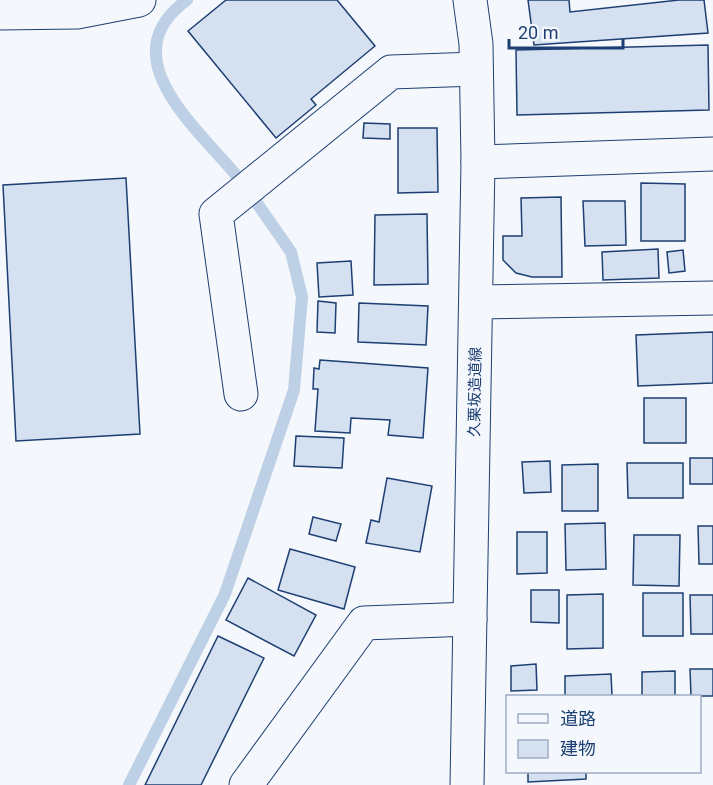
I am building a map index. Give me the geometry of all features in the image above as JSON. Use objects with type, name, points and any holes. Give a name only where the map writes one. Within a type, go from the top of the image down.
[{"type":"main road","points":[[0,13],[77,12],[139,0]]},
{"type":"main road","name":"久栗坂造道線","points":[[467,785],[478,162],[476,44],[470,0]]},
{"type":"main road","points":[[241,394],[216,214],[391,72],[476,69]]},
{"type":"main road","points":[[478,162],[713,154]]},
{"type":"main road","points":[[477,302],[713,298]]},
{"type":"main road","points":[[246,785],[364,623],[470,619]]},
{"type":"building","points":[[226,0],[337,0],[375,46],[311,99],[316,105],[276,138],[188,31]]},
{"type":"building","points":[[528,0],[569,0],[570,12],[679,0],[704,0],[708,33],[534,45]]},
{"type":"building","points":[[708,45],[709,110],[517,115],[516,50]]},
{"type":"building","points":[[364,123],[390,124],[390,139],[363,138]]},
{"type":"building","points":[[398,128],[437,128],[438,192],[398,193]]},
{"type":"building","points":[[126,178],[140,434],[16,441],[3,185]]},
{"type":"building","points":[[641,183],[685,184],[685,241],[641,241]]},
{"type":"building","points":[[561,197],[562,277],[532,277],[516,273],[503,260],[503,236],[522,236],[521,198]]},
{"type":"building","points":[[583,201],[625,201],[626,245],[585,246]]},
{"type":"building","points":[[427,214],[428,284],[374,285],[375,215]]},
{"type":"building","points":[[658,249],[659,278],[603,280],[602,252]]},
{"type":"building","points":[[683,250],[685,271],[669,273],[667,252]]},
{"type":"building","points":[[351,261],[353,295],[319,297],[317,263]]},
{"type":"building","points":[[318,301],[336,303],[335,333],[317,332]]},
{"type":"building","points":[[359,303],[428,306],[426,345],[358,342]]},
{"type":"building","points":[[713,332],[713,383],[638,386],[636,335]]},
{"type":"building","points":[[320,360],[428,368],[423,438],[388,435],[390,420],[351,418],[350,433],[315,431],[318,389],[313,389],[314,368],[319,369]]},
{"type":"building","points":[[644,398],[686,398],[686,443],[644,443]]},
{"type":"building","points":[[296,436],[344,438],[342,468],[294,466]]},
{"type":"building","points":[[690,458],[713,458],[713,484],[690,484]]},
{"type":"building","points":[[550,461],[551,492],[524,493],[522,462]]},
{"type":"building","points":[[627,463],[683,463],[683,498],[628,498]]},
{"type":"building","points":[[598,464],[598,511],[562,511],[562,465]]},
{"type":"building","points":[[387,478],[432,486],[420,552],[366,543],[371,520],[379,522]]},
{"type":"building","points":[[313,517],[341,524],[336,541],[309,534]]},
{"type":"building","points":[[605,523],[606,569],[566,570],[565,524]]},
{"type":"building","points":[[698,526],[713,526],[713,564],[699,564]]},
{"type":"building","points":[[517,532],[547,532],[547,573],[517,574]]},
{"type":"building","points":[[634,535],[680,535],[679,586],[633,585]]},
{"type":"building","points":[[290,549],[355,567],[344,609],[278,590]]},
{"type":"building","points":[[248,578],[316,615],[294,656],[226,620]]},
{"type":"building","points":[[531,590],[559,590],[559,623],[531,622]]},
{"type":"building","points":[[643,593],[683,593],[683,636],[643,636]]},
{"type":"building","points":[[603,594],[603,648],[567,649],[567,595]]},
{"type":"building","points":[[690,595],[713,595],[713,634],[691,634]]},
{"type":"building","points":[[218,636],[264,658],[201,785],[145,785]]},
{"type":"building","points":[[536,664],[537,690],[511,691],[511,666]]},
{"type":"building","points":[[690,669],[713,669],[713,696],[691,695]]},
{"type":"building","points":[[675,671],[675,695],[642,695],[642,672]]},
{"type":"building","points":[[611,674],[612,695],[565,695],[565,676]]},
{"type":"building","points":[[528,773],[586,773],[586,779],[528,782]]},
{"type":"waterway","points":[[187,0],[165,22],[156,44],[158,67],[167,90],[182,113],[236,175]]},
{"type":"waterway","points":[[129,785],[225,594],[294,390],[302,297],[291,252],[254,199]]}]
